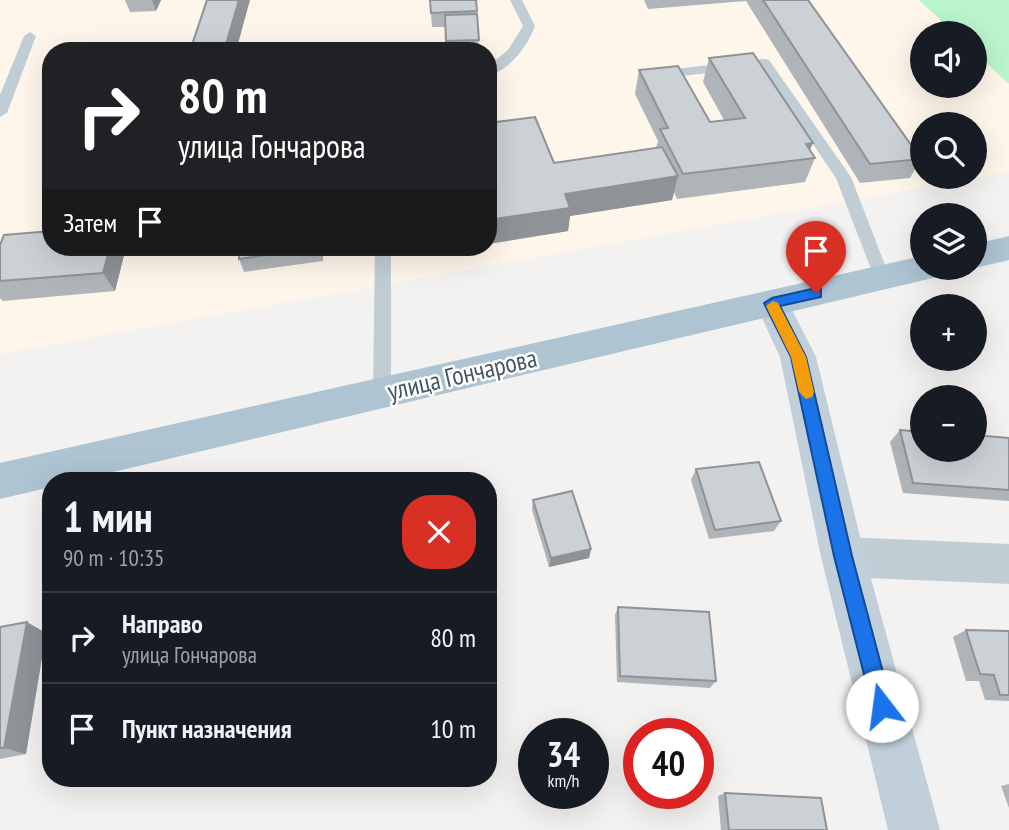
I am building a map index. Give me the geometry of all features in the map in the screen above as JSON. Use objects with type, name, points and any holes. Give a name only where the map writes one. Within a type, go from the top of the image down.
[{"type":"main road","points":[[987,253],[1009,248]]},
{"type":"main road","name":"улица Гончарова","points":[[0,481],[910,271]]},
{"type":"street","points":[[772,303],[798,357],[843,556],[914,830]]},
{"type":"street","points":[[843,556],[1009,564]]},
{"type":"lane","points":[[497,67],[506,62],[524,41],[529,26],[516,0]]},
{"type":"lane","points":[[0,113],[30,36]]},
{"type":"lane","points":[[656,75],[764,63],[843,177],[882,278]]},
{"type":"lane","points":[[382,393],[383,256]]},
{"type":"shaded area","points":[[0,0],[919,0],[942,21],[910,21],[910,98],[987,98],[987,63],[1009,84],[1009,172],[987,176],[987,112],[910,112],[910,189],[915,189],[0,354]]},
{"type":"green space","points":[[919,0],[1009,0],[1009,84],[987,63],[987,21],[942,21]]},
{"type":"building","points":[[207,0],[239,0],[227,42],[193,42]]},
{"type":"building","points":[[430,0],[476,0],[477,11],[431,13]]},
{"type":"building","points":[[763,0],[808,0],[910,144],[910,160],[870,164]]},
{"type":"building","points":[[477,14],[479,40],[446,41],[445,15]]},
{"type":"building","points":[[753,53],[813,143],[806,144],[815,158],[683,174],[660,129],[668,128],[639,70],[678,66],[710,122],[745,118],[709,58]]},
{"type":"building","points":[[535,117],[554,163],[662,147],[678,176],[565,194],[570,208],[497,219],[497,122]]},
{"type":"building","points":[[42,232],[42,256],[108,256],[103,273],[0,281],[0,245],[4,235]]},
{"type":"building","points":[[900,430],[910,431],[910,462],[987,462],[987,436],[1009,438],[1009,490],[913,483]]},
{"type":"building","points":[[759,462],[781,521],[715,530],[696,469]]},
{"type":"building","points":[[572,491],[591,549],[551,558],[533,500]]},
{"type":"building","points":[[618,607],[709,612],[716,681],[620,676]]},
{"type":"building","points":[[27,622],[4,748],[0,748],[0,627]]},
{"type":"building","points":[[966,630],[1009,631],[1009,695],[1000,695],[994,675],[980,674]]},
{"type":"building","points":[[725,793],[821,798],[827,830],[729,830]]},
{"type":"slow traffic","points":[[773,306],[798,357],[806,392]]},
{"type":"route","points":[[816,293],[772,303],[798,357],[843,556],[882,706]]}]
